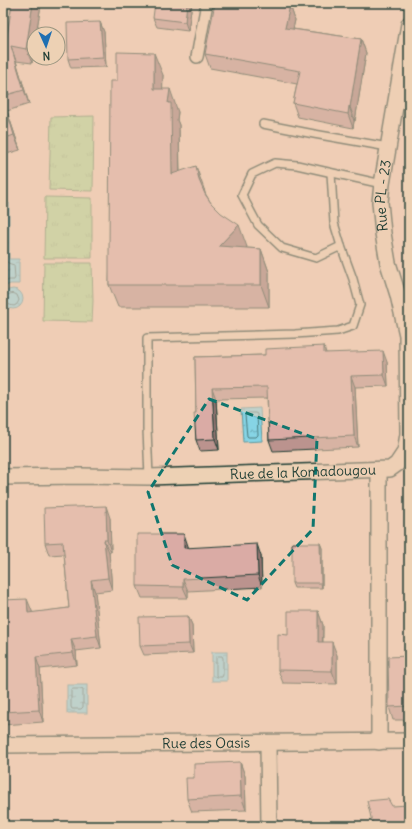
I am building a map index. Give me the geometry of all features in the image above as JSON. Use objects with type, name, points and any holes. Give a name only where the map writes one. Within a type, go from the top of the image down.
[{"type":"street","points":[[197,57],[206,3]]},
{"type":"street","name":"Rue PL - 23","points":[[379,470],[390,470],[397,464],[405,452],[408,434],[407,335],[398,295],[388,263],[380,202],[409,24]]},
{"type":"street","name":"Rue de la Komadougou","points":[[3,477],[149,477],[379,470],[379,742]]},
{"type":"street","name":"Rue des Oasis","points":[[3,745],[409,741]]},
{"type":"street","points":[[268,743],[269,826]]},
{"type":"lane","points":[[263,124],[388,147]]},
{"type":"lane","points":[[341,246],[316,258],[282,248],[258,225],[242,195],[252,174],[275,163],[297,165],[382,184]]},
{"type":"lane","points":[[149,477],[147,429],[147,338],[295,334],[338,331],[353,326],[360,305],[353,279],[334,224],[331,173]]},
{"type":"highlighted area","points":[[209,399],[317,439],[313,529],[247,600],[172,565],[148,492]]},
{"type":"green space","points":[[94,116],[93,191],[49,190],[51,117]]},
{"type":"green space","points":[[45,197],[92,198],[92,258],[44,258]]},
{"type":"green space","points":[[44,263],[92,263],[92,322],[43,321]]},
{"type":"water","points":[[3,203],[9,203],[9,259],[19,259],[19,284],[10,284],[3,288]]},
{"type":"water","points":[[13,289],[20,292],[23,299],[20,306],[13,309],[6,306],[3,299],[6,292]]},
{"type":"water","points":[[260,408],[262,441],[243,442],[241,409]]},
{"type":"water","points":[[212,652],[227,652],[227,681],[212,681]]},
{"type":"water","points":[[67,685],[87,685],[87,713],[67,713]]},
{"type":"building","points":[[12,3],[33,3],[30,26],[26,26],[26,49],[11,46],[24,90],[3,96],[3,63]]},
{"type":"building","points":[[155,3],[187,3],[185,22],[153,18]]},
{"type":"building","points":[[215,3],[277,3],[290,5],[285,28],[361,39],[348,114],[293,103],[300,71],[205,54]]},
{"type":"building","points":[[100,22],[103,57],[68,59],[67,23]]},
{"type":"building","points":[[117,52],[154,53],[154,89],[170,89],[168,103],[171,103],[172,174],[196,166],[199,180],[211,203],[221,213],[239,225],[219,246],[261,249],[261,285],[109,285],[110,81],[117,81]]},
{"type":"building","points":[[3,99],[14,135],[3,139]]},
{"type":"building","points":[[324,346],[324,353],[383,351],[384,375],[351,376],[354,436],[269,440],[267,387],[212,388],[215,439],[196,440],[194,413],[196,413],[195,357],[265,355],[265,349]]},
{"type":"building","points":[[106,506],[107,540],[104,540],[108,578],[91,580],[97,636],[71,639],[73,653],[36,657],[39,710],[3,712],[3,600],[27,599],[28,613],[69,608],[63,542],[45,543],[44,508]]},
{"type":"building","points":[[137,534],[184,534],[184,548],[257,544],[258,575],[183,579],[183,587],[137,586]]},
{"type":"building","points":[[292,543],[320,543],[321,583],[292,583]]},
{"type":"building","points":[[288,611],[318,611],[318,642],[332,642],[332,671],[278,670],[278,634],[288,635]]},
{"type":"building","points":[[188,616],[189,644],[140,646],[139,617]]},
{"type":"building","points":[[409,656],[409,706],[389,707],[388,657]]},
{"type":"building","points":[[240,762],[241,796],[187,799],[186,778],[194,778],[194,764]]},
{"type":"building","points":[[388,799],[392,806],[409,805],[409,826],[373,826],[367,801]]},
{"type":"building","points":[[76,822],[76,826],[18,826],[18,823]]}]
